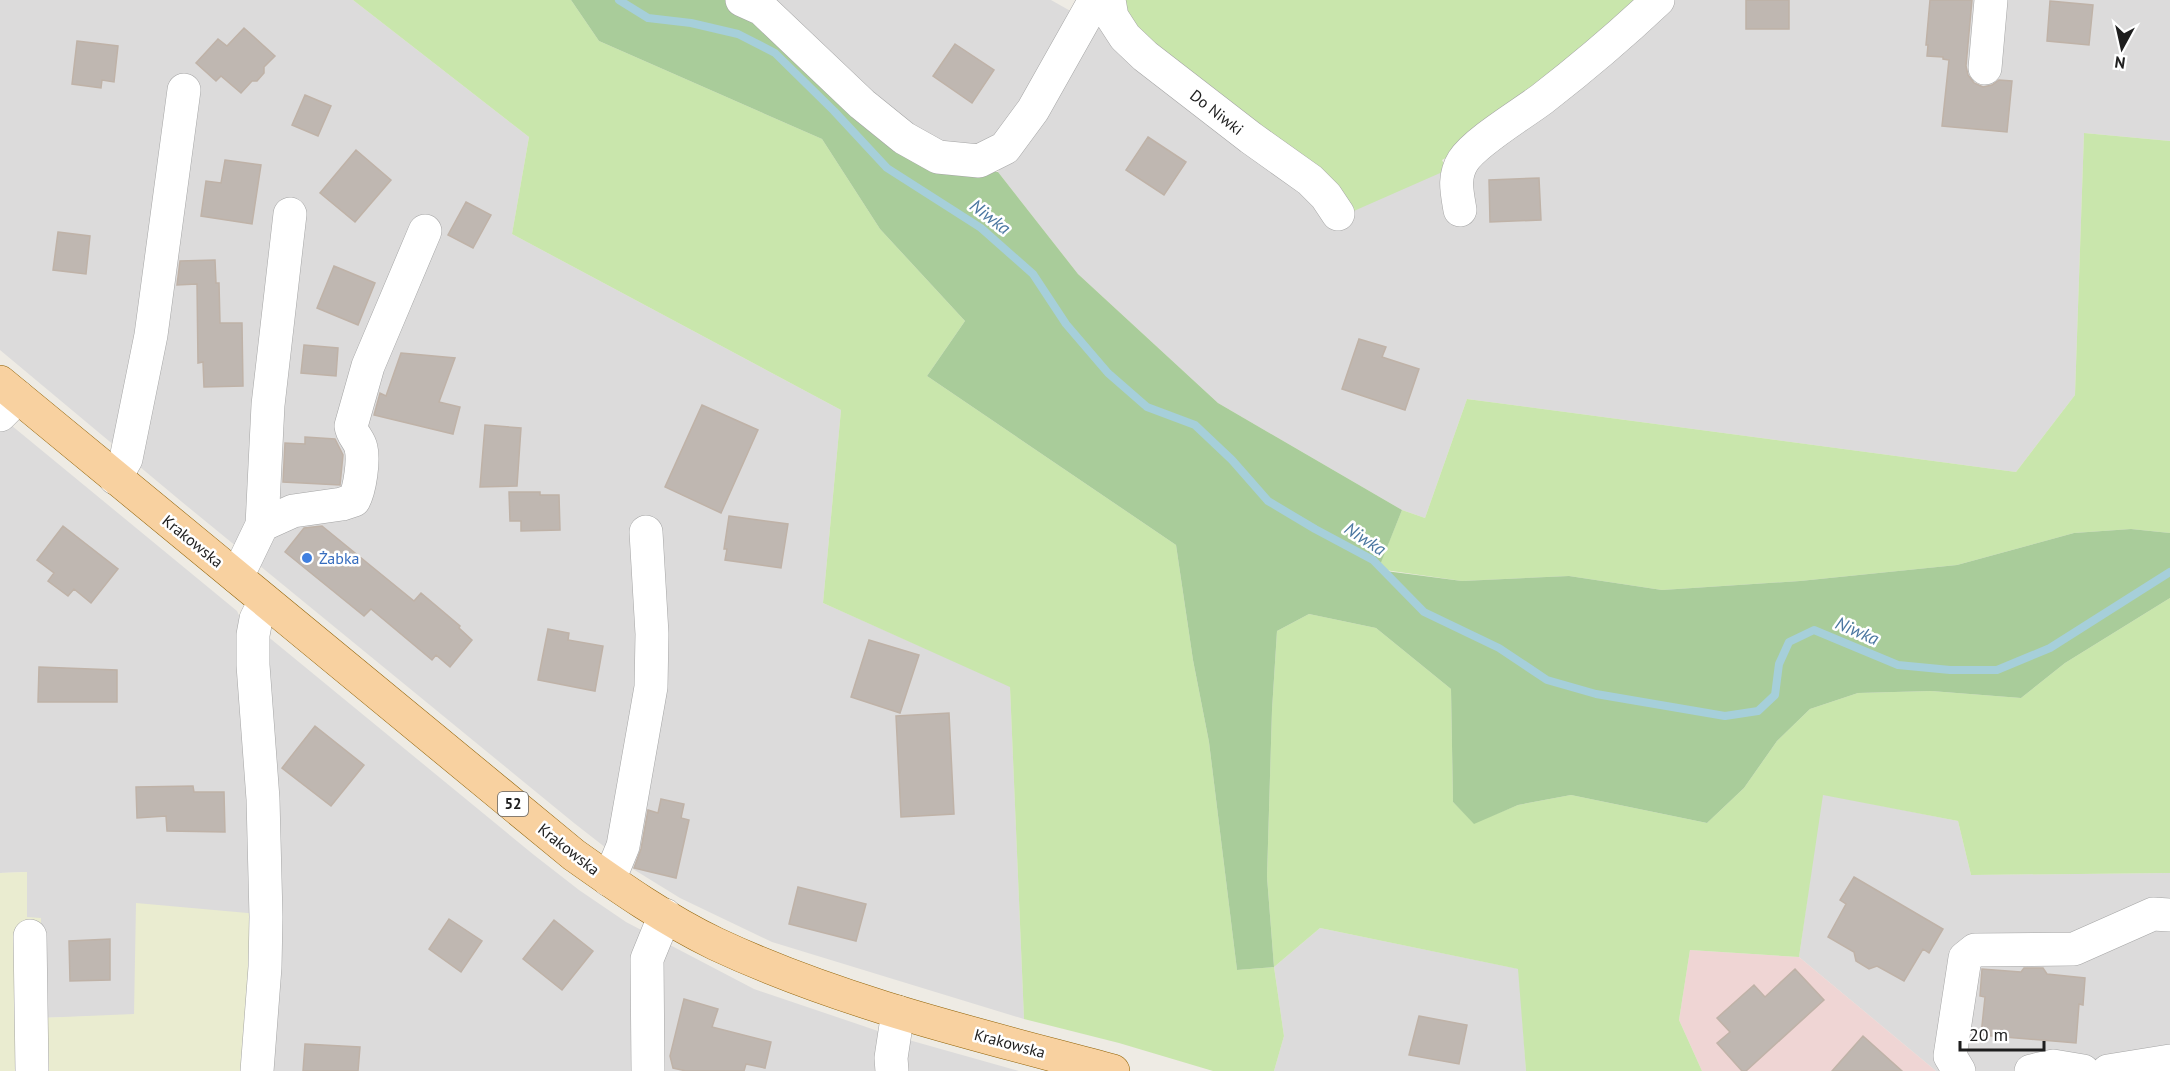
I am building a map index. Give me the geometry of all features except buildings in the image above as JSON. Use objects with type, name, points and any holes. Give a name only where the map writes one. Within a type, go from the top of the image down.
[{"type":"main road","name":"Krakowska","points":[[6,398],[115,478],[574,855],[665,915],[714,943],[826,989],[898,1012],[1113,1071]]},
{"type":"street","points":[[742,0],[762,9],[862,104],[904,138],[938,157],[979,161],[1005,148],[1033,110],[1095,0]]},
{"type":"street","name":"Do Niwki","points":[[1109,0],[1112,18],[1125,37],[1251,138],[1310,180],[1326,196],[1338,214]]},
{"type":"street","points":[[1460,210],[1456,185],[1458,171],[1464,159],[1478,145],[1565,82],[1658,0]]},
{"type":"street","points":[[1986,68],[1991,0]]},
{"type":"street","points":[[115,478],[126,459],[151,335],[184,90]]},
{"type":"street","points":[[237,577],[262,525],[268,405],[290,214]]},
{"type":"street","points":[[262,525],[293,511],[342,504],[354,500],[359,490],[362,448],[352,434],[351,426],[368,366],[425,231]]},
{"type":"street","points":[[609,880],[623,846],[651,687],[652,634],[646,532]]},
{"type":"street","points":[[257,1071],[265,967],[266,917],[262,799],[252,665],[256,619],[265,601]]},
{"type":"street","points":[[1959,1071],[1950,1056],[1965,958],[1976,950],[2074,949],[2153,914],[2170,915]]},
{"type":"street","points":[[648,1071],[646,959],[665,915]]},
{"type":"street","points":[[30,936],[32,1071]]},
{"type":"street","points":[[892,1071],[891,1059],[898,1012]]},
{"type":"street","points":[[2108,1071],[2170,1061]]},
{"type":"street","points":[[2031,1071],[2053,1066],[2083,1071]]},
{"type":"shaded area","points":[[0,0],[353,0],[529,137],[512,234],[841,410],[823,603],[1010,686],[1024,1019],[772,942],[680,898],[633,869],[182,502],[0,350]]},
{"type":"shaded area","points":[[768,0],[1051,0],[1074,13],[1001,136],[974,150],[942,147],[909,130]]},
{"type":"shaded area","points":[[1667,0],[2170,0],[2170,141],[2084,133],[2075,395],[2016,472],[1467,399],[1425,518],[1402,510],[1218,403],[1078,274],[998,172],[1101,3],[1314,194],[1475,157]]},
{"type":"shaded area","points":[[0,416],[237,611],[241,620],[259,914],[134,1015],[40,1018],[27,918],[27,872],[0,873]]},
{"type":"shaded area","points":[[266,635],[534,855],[579,890],[626,922],[754,989],[884,1033],[1019,1071],[267,1071]]},
{"type":"shaded area","points":[[1822,794],[1958,821],[1971,875],[2170,873],[2170,1071],[1936,1071],[1799,957]]},
{"type":"shaded area","points":[[1320,928],[1519,969],[1526,1071],[1274,1071],[1284,1036],[1274,967]]},
{"type":"shaded area","points":[[1690,950],[1799,957],[1936,1071],[1702,1071],[1679,1020]]},
{"type":"green space","points":[[353,0],[571,0],[599,41],[822,139],[880,229],[965,321],[927,376],[1176,545],[1193,660],[1209,742],[1237,970],[1274,967],[1284,1036],[1274,1071],[1213,1071],[1119,1043],[1024,1019],[1010,687],[823,603],[841,410],[512,234],[529,137]]},
{"type":"green space","points":[[571,0],[725,0],[760,18],[975,171],[998,172],[1078,274],[1218,403],[1402,510],[1378,570],[1462,581],[1569,576],[1662,590],[1800,581],[1957,565],[2074,533],[2131,529],[2170,533],[2170,598],[2065,663],[2021,698],[1931,691],[1858,693],[1810,709],[1777,741],[1744,788],[1707,823],[1571,795],[1518,805],[1474,824],[1453,802],[1451,689],[1376,628],[1309,614],[1277,631],[1267,877],[1274,967],[1237,970],[1209,742],[1193,660],[1176,545],[927,376],[965,321],[880,229],[822,139],[599,41]]},
{"type":"green space","points":[[1116,0],[1649,0],[1463,149],[1442,160],[1447,170],[1347,214],[1128,27]]},
{"type":"green space","points":[[2084,133],[2170,141],[2170,533],[2131,529],[2074,533],[1957,565],[1800,581],[1662,590],[1569,576],[1462,581],[1378,569],[1402,510],[1425,518],[1467,399],[2016,472],[2075,395]]},
{"type":"green space","points":[[2170,598],[2170,873],[1971,875],[1958,821],[1823,795],[1799,957],[1690,950],[1679,1020],[1702,1071],[1526,1071],[1518,969],[1320,928],[1274,967],[1267,877],[1277,631],[1309,614],[1376,628],[1451,689],[1453,802],[1474,823],[1518,805],[1571,795],[1707,823],[1744,788],[1777,741],[1810,709],[1858,693],[1931,691],[2021,698],[2065,663]]},
{"type":"green space","points":[[27,872],[27,917],[41,918],[40,1018],[134,1014],[136,903],[259,914],[250,1071],[0,1071],[0,873]]},
{"type":"waterway","name":"Niwka","points":[[619,0],[648,18],[691,23],[738,34],[775,53],[834,111],[887,168],[981,228],[1033,274],[1066,324],[1108,373],[1147,407],[1195,425],[1232,460],[1268,501],[1373,560],[1424,612],[1499,648],[1547,680],[1596,694],[1725,716],[1758,711],[1775,695],[1779,664],[1789,642],[1814,630],[1898,665],[1950,670],[1997,670],[2050,648],[2170,572]]},
{"type":"place","name":"Żabka","points":[[307,558]]}]
